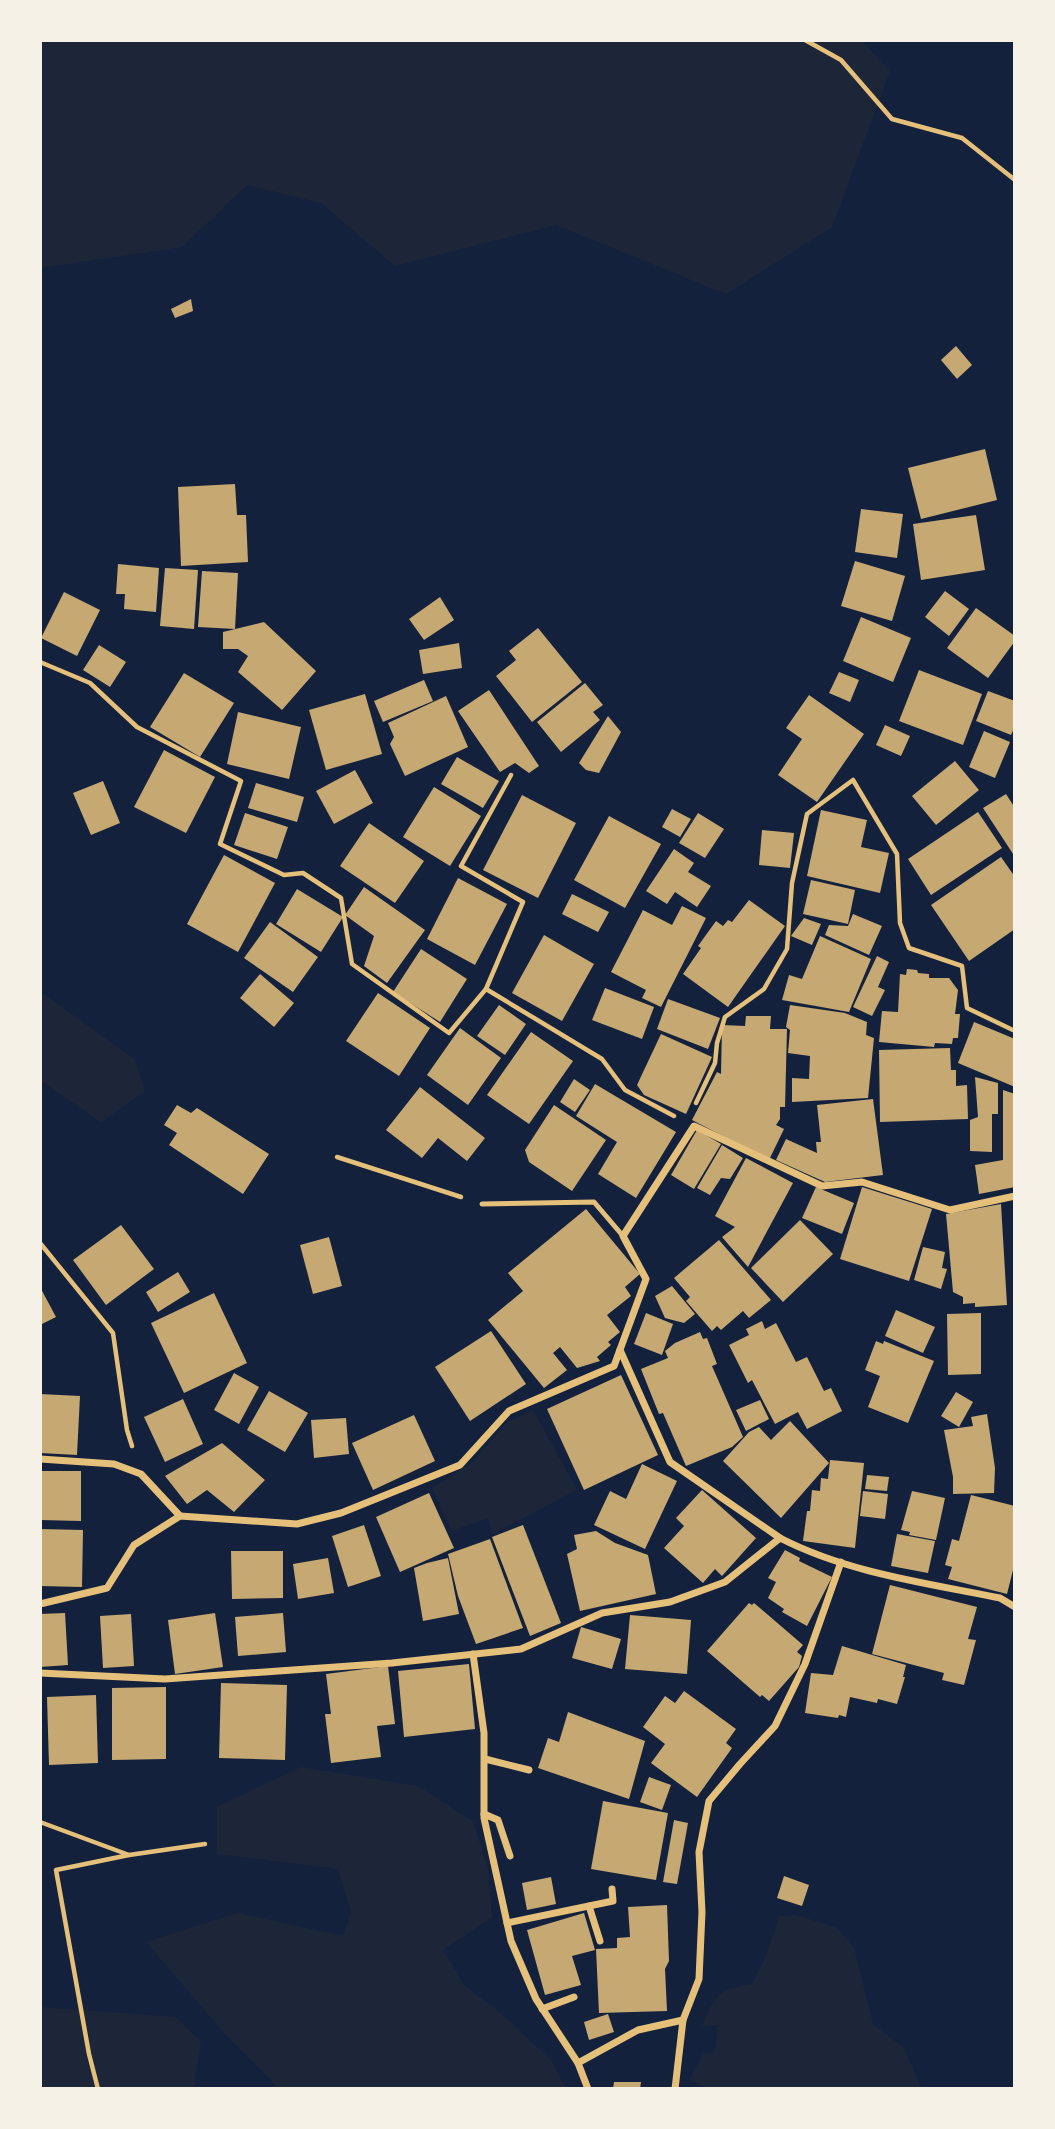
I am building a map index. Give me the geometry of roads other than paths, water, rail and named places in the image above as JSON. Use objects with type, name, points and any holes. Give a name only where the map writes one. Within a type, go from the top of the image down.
[{"type":"street","points":[[40,1604],[107,1588],[134,1545],[180,1516],[297,1524],[341,1513],[460,1465],[509,1411],[614,1366],[646,1279],[623,1236],[694,1126],[822,1186],[862,1182],[950,1210],[1015,1196]]},
{"type":"street","points":[[620,1350],[670,1462],[780,1538],[806,1552],[887,1575],[1000,1598],[1015,1606]]},
{"type":"street","points":[[40,1459],[114,1464],[141,1474],[180,1516]]},
{"type":"street","points":[[40,1673],[165,1679],[392,1663],[522,1649],[602,1613],[670,1602],[725,1582],[780,1538]]},
{"type":"street","points":[[675,2089],[683,2020],[699,1979],[702,1912],[699,1852],[709,1801],[775,1726],[805,1664],[841,1562]]},
{"type":"street","points":[[473,1654],[484,1733],[484,1814],[511,1941],[536,2000],[579,2063],[588,2089]]},
{"type":"street","points":[[485,1759],[529,1770]]},
{"type":"street","points":[[484,1814],[498,1820],[510,1856]]},
{"type":"street","points":[[507,1923],[613,1901],[612,1889]]},
{"type":"street","points":[[589,1906],[600,1941]]},
{"type":"street","points":[[542,2009],[575,1997]]},
{"type":"street","points":[[579,2063],[638,2031],[683,2020]]},
{"type":"lane","points":[[482,1204],[594,1202],[623,1236]]}]
